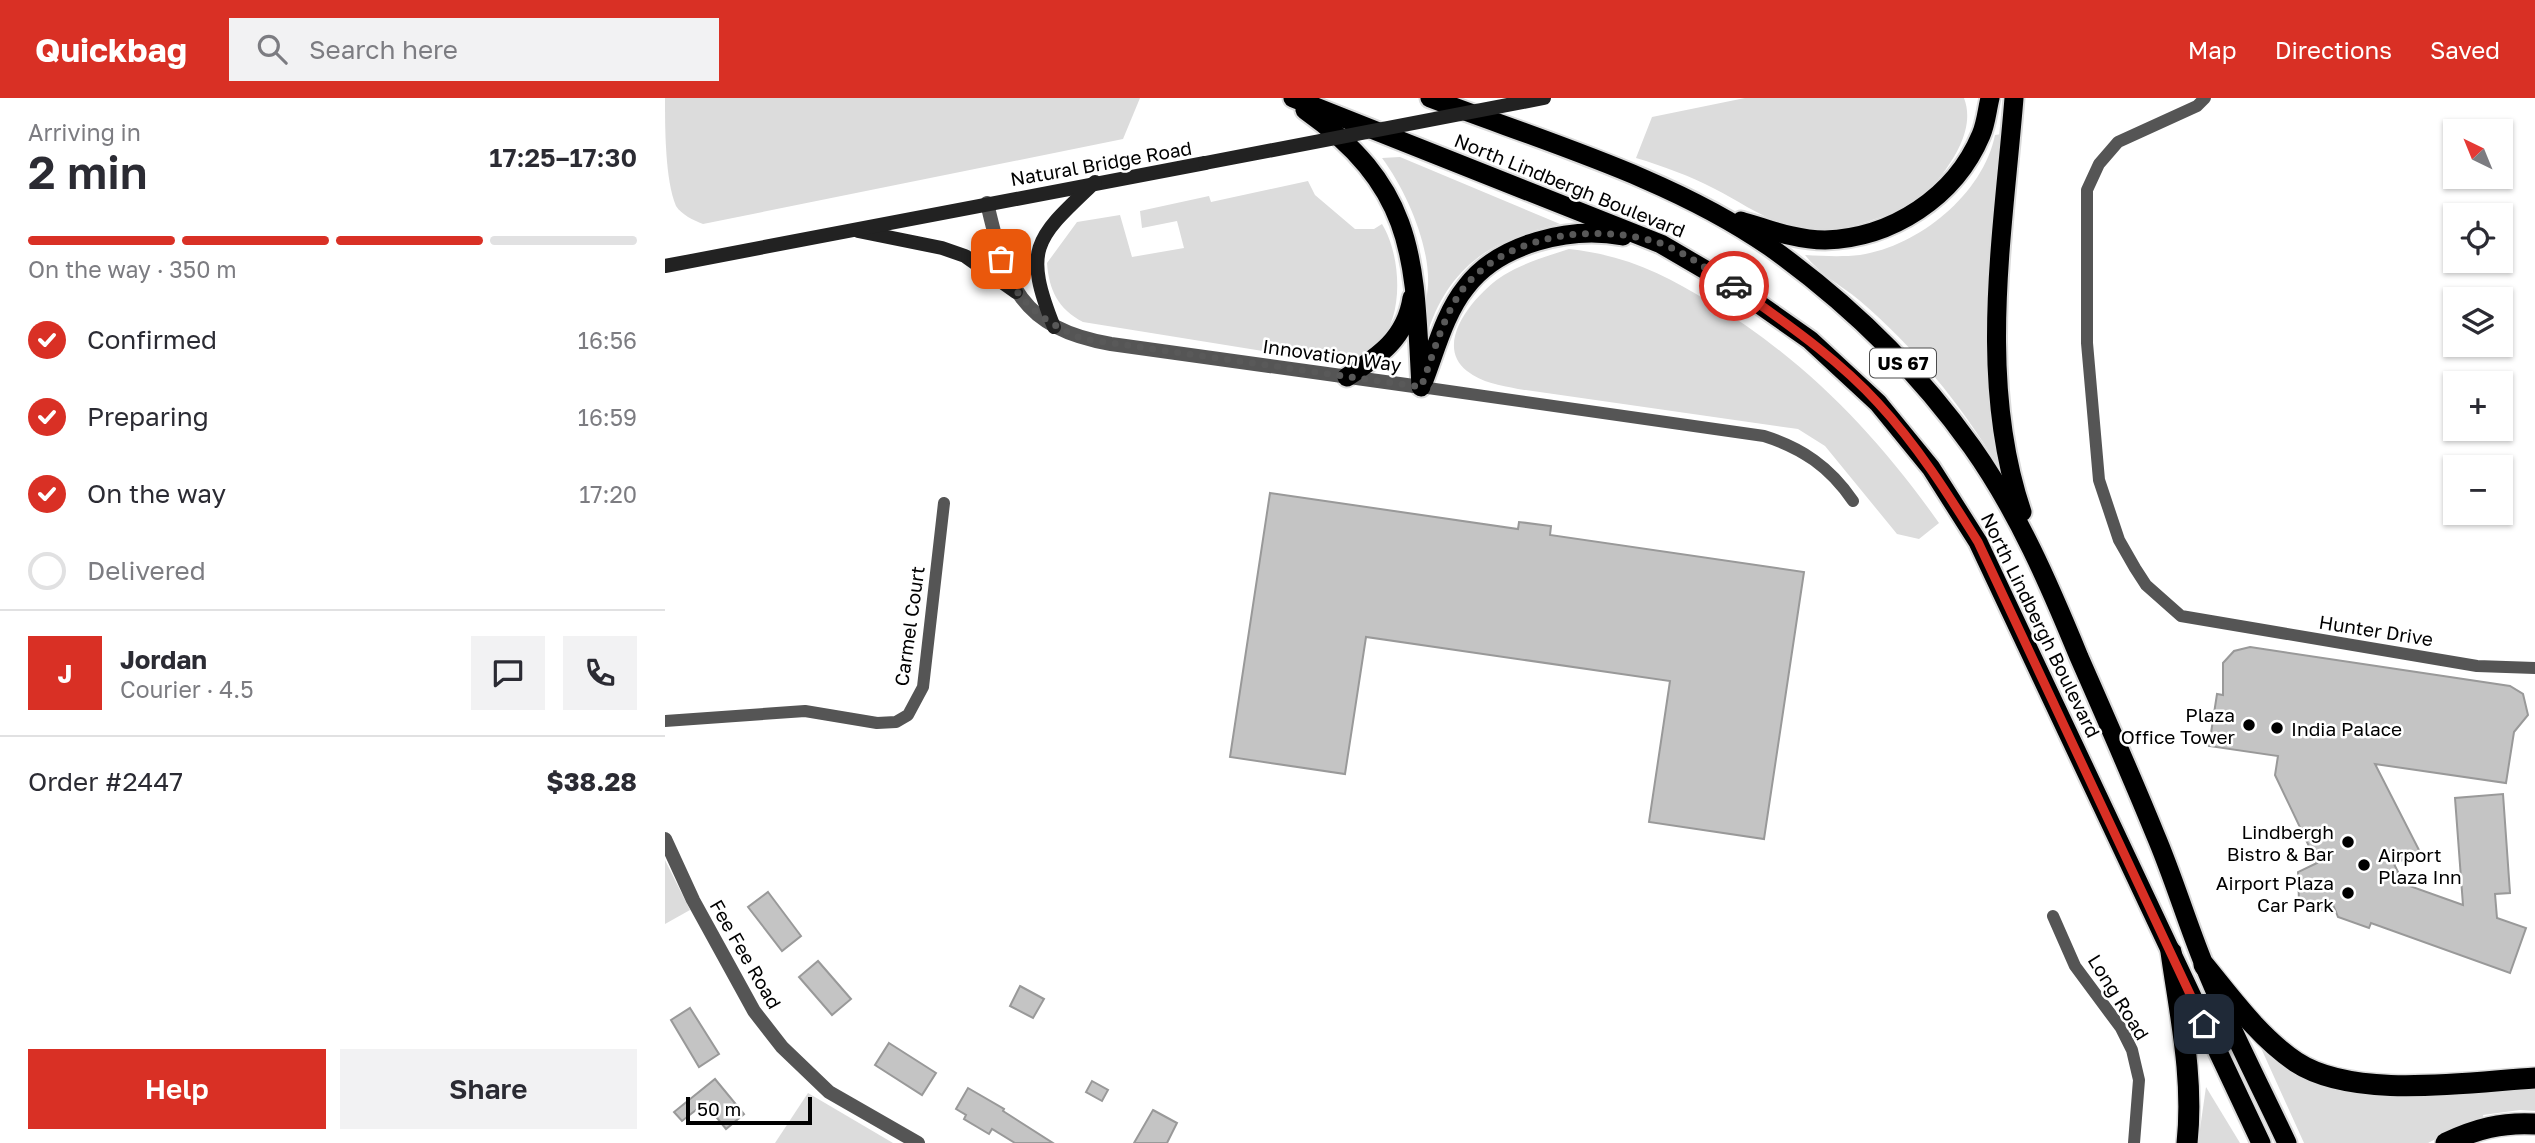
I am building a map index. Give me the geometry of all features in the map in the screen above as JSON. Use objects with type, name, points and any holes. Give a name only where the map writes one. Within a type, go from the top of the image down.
[{"type":"highway","name":"North Lindbergh Boulevard","points":[[1291,98],[1661,244],[1733,286],[1809,340],[1878,403],[1931,468],[1984,552],[2261,1143]]},
{"type":"highway","points":[[1291,98],[1353,149],[1379,180],[1403,224],[1415,276],[1421,387]]},
{"type":"highway","name":"North Lindbergh Boulevard","points":[[1430,98],[1640,179],[1710,211],[1770,247],[1883,341],[1929,390],[1973,449],[2007,502],[2041,566],[2157,837],[2204,965],[2287,1143]]},
{"type":"highway","points":[[1978,98],[1982,134]]},
{"type":"highway","points":[[1710,211],[1789,236],[1824,240],[1859,235],[1902,221],[1935,198],[1961,171],[1982,134],[1990,98]]},
{"type":"highway","points":[[2014,98],[1997,304],[1997,362],[2003,433],[2012,477],[2041,566]]},
{"type":"highway","points":[[1421,387],[1451,310],[1466,285],[1488,266],[1519,249],[1555,237],[1585,233],[1613,234],[1661,244]]},
{"type":"highway","points":[[1347,377],[1389,349],[1400,333],[1410,311],[1415,276]]},
{"type":"highway","points":[[2171,952],[2189,1070],[2191,1106],[2187,1143]]},
{"type":"highway","points":[[2204,965],[2254,1026],[2276,1047],[2299,1064],[2322,1074],[2352,1082],[2382,1085],[2535,1078]]},
{"type":"highway","points":[[2446,1143],[2487,1127],[2511,1123],[2535,1124]]},
{"type":"main road","name":"Natural Bridge Road","points":[[665,266],[1544,98]]},
{"type":"main road","points":[[1054,327],[1040,292],[1035,270],[1040,243],[1057,218],[1095,182]]},
{"type":"main road","points":[[850,230],[942,248],[965,256],[1016,292]]},
{"type":"street","name":"Hunter Drive","points":[[2205,98],[2197,106],[2118,142],[2099,164],[2087,190],[2087,343],[2099,480],[2119,540],[2145,585],[2181,616],[2211,623],[2477,666],[2535,668]]},
{"type":"street","name":"Innovation Way","points":[[987,203],[1006,274],[1016,292],[1034,312],[1054,327],[1083,339],[1764,436],[1794,446],[1820,463],[1853,501]]},
{"type":"street","name":"Carmel Court","points":[[665,721],[805,711],[877,723],[896,722],[908,715],[923,687],[944,503]]},
{"type":"street","name":"Fee Fee Road","points":[[665,839],[693,900],[754,1011],[782,1047],[829,1092],[918,1143]]},
{"type":"street","name":"Long Road","points":[[2053,916],[2075,966],[2120,1028],[2132,1050],[2139,1080],[2134,1143]]},
{"type":"shaded area","points":[[665,98],[1140,98],[1123,139],[703,224],[681,212],[672,195],[666,154]]},
{"type":"shaded area","points":[[1745,98],[1964,98],[1967,118],[1960,146],[1950,164],[1938,180],[1914,201],[1885,216],[1857,225],[1806,230],[1775,221],[1696,180],[1636,158],[1652,117]]},
{"type":"shaded area","points":[[2002,134],[1992,217],[1987,299],[1989,381],[2002,463],[1998,466],[1952,398],[1918,357],[1879,318],[1824,274],[1805,255],[1860,255],[1882,250],[1925,229],[1963,197],[1988,157],[1995,135]]},
{"type":"shaded area","points":[[1400,157],[1560,224],[1515,237],[1477,258],[1449,288],[1428,331],[1423,329],[1428,269],[1421,236],[1400,186],[1382,158]]},
{"type":"shaded area","points":[[1308,181],[1315,195],[1355,229],[1374,229],[1382,224],[1393,252],[1397,285],[1393,318],[1378,344],[1362,356],[1344,364],[1083,322],[1067,311],[1056,298],[1047,263],[1077,222],[1120,215],[1132,257],[1184,248],[1177,221],[1142,228],[1140,211],[1209,196],[1211,202]]},
{"type":"shaded area","points":[[1569,249],[1608,256],[1643,267],[1677,283],[1745,325],[1808,374],[1837,401],[1890,459],[1939,523],[1919,539],[1897,534],[1825,446],[1798,429],[1518,389],[1485,381],[1467,371],[1457,359],[1454,346],[1462,318],[1471,305],[1504,275],[1528,263]]},
{"type":"shaded area","points":[[665,860],[690,910],[665,924]]},
{"type":"shaded area","points":[[2261,1048],[2292,1069],[2324,1083],[2357,1091],[2427,1095],[2535,1088],[2535,1111],[2520,1110],[2483,1115],[2484,1120],[2455,1129],[2428,1143],[2304,1143]]},
{"type":"shaded area","points":[[2206,1087],[2240,1143],[2198,1143]]},
{"type":"shaded area","points":[[808,1093],[893,1143],[775,1143]]},
{"type":"building","points":[[1270,493],[1518,529],[1519,522],[1551,526],[1550,535],[1804,572],[1764,839],[1649,822],[1670,681],[1366,637],[1345,774],[1230,757]]},
{"type":"building","points":[[2250,647],[2510,686],[2523,694],[2528,715],[2514,732],[2506,783],[2375,764],[2420,852],[2394,864],[2404,884],[2463,905],[2455,798],[2503,794],[2510,893],[2495,894],[2497,918],[2526,928],[2510,973],[2371,923],[2369,928],[2338,917],[2334,907],[2325,911],[2299,902],[2298,872],[2317,863],[2275,775],[2278,756],[2209,746],[2217,694],[2223,695],[2223,663],[2234,651]]},
{"type":"building","points":[[768,892],[801,936],[782,951],[748,907]]},
{"type":"building","points":[[818,961],[851,999],[832,1015],[799,977]]},
{"type":"building","points":[[1020,986],[1044,999],[1033,1018],[1010,1006]]},
{"type":"building","points":[[690,1008],[719,1054],[699,1067],[671,1020]]},
{"type":"building","points":[[889,1043],[936,1073],[922,1095],[875,1065]]},
{"type":"building","points":[[715,1079],[744,1114],[726,1129],[705,1103],[682,1121],[674,1112]]},
{"type":"building","points":[[1092,1081],[1108,1090],[1102,1101],[1086,1092]]},
{"type":"building","points":[[968,1088],[1053,1143],[1015,1143],[992,1129],[989,1134],[964,1119],[966,1115],[956,1109]]},
{"type":"building","points":[[1153,1110],[1177,1123],[1167,1143],[1134,1143]]},
{"type":"way so far","points":[[1001,259],[1016,292],[1034,312],[1054,327],[1083,339],[1421,387],[1451,310],[1466,285],[1488,266],[1519,249],[1555,237],[1585,233],[1613,234],[1661,244],[1734,286]]},
{"type":"place","name":"Plaza Office Tower","points":[[2249,725]]},
{"type":"place","name":"India Palace","points":[[2277,728]]},
{"type":"place","name":"Lindbergh Bistro & Bar","points":[[2348,842]]},
{"type":"place","name":"Airport Plaza Inn","points":[[2364,865]]},
{"type":"place","name":"Airport Plaza Car Park","points":[[2348,893]]},
{"type":"route","points":[[1734,286],[1809,340],[1878,403],[1931,468],[1978,542],[2010,606],[2204,1024]]}]
